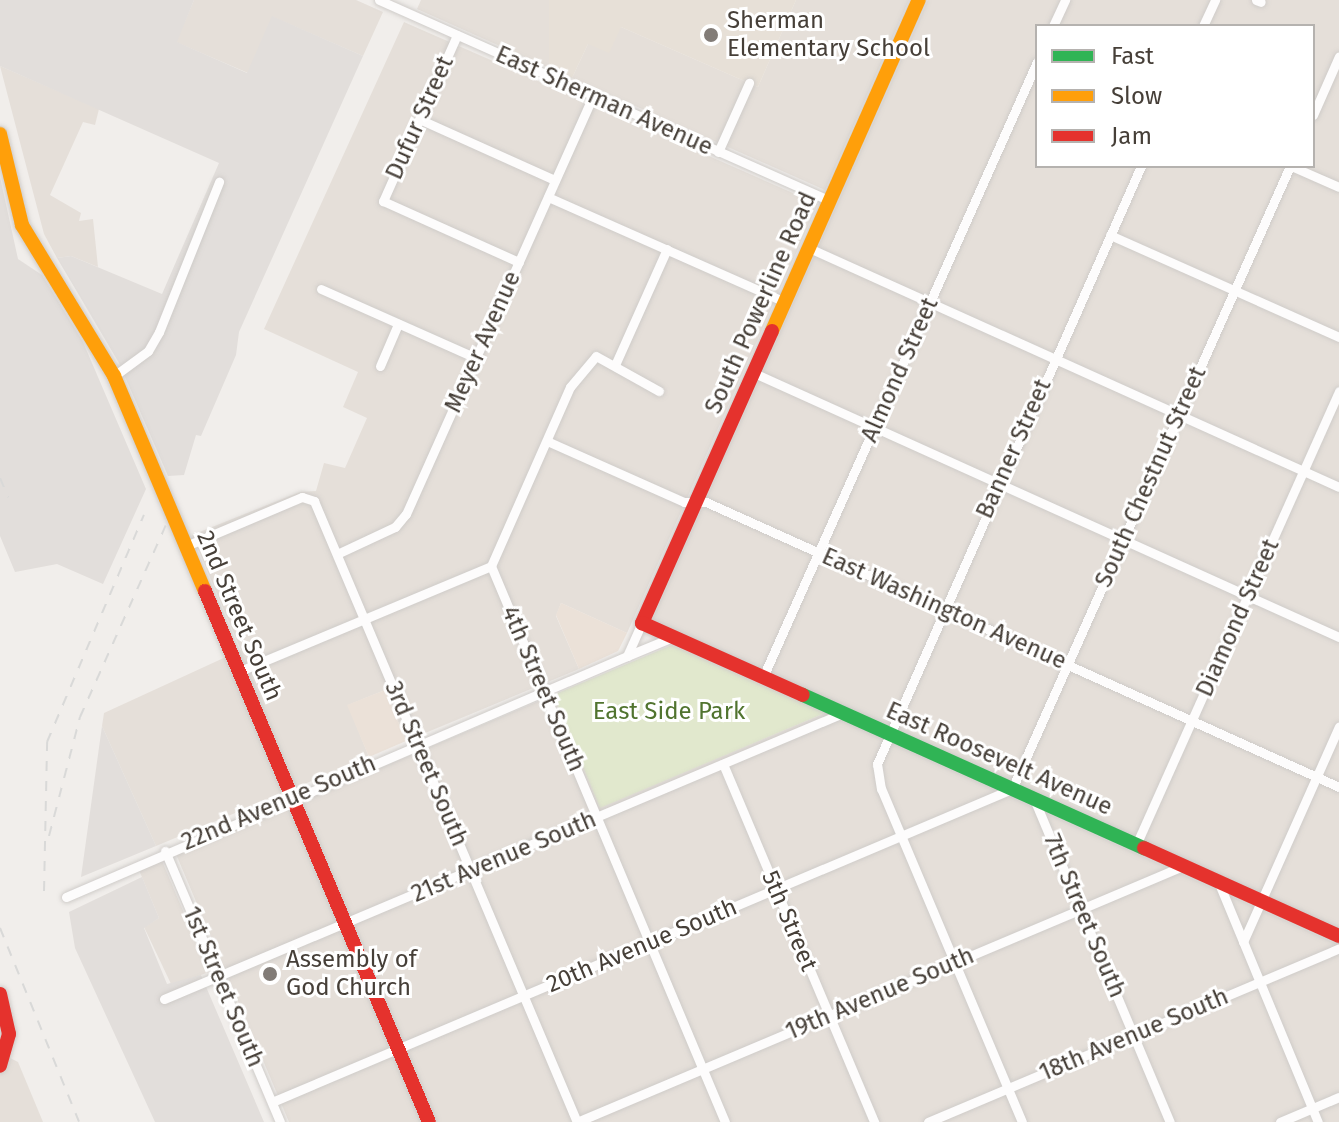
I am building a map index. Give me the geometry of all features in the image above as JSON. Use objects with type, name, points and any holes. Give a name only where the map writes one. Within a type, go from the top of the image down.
[{"type":"street","name":"East Sherman Avenue","points":[[379,0],[830,201]]},
{"type":"street","name":"South Powerline Road","points":[[642,623],[919,0]]},
{"type":"street","points":[[1054,24],[1065,0]]},
{"type":"street","points":[[1204,24],[1215,0]]},
{"type":"street","name":"Dufur Street","points":[[457,35],[383,201],[519,262]]},
{"type":"street","points":[[1315,110],[1339,56]]},
{"type":"street","name":"Almond Street","points":[[763,677],[1035,67]]},
{"type":"street","points":[[718,152],[749,83]]},
{"type":"street","name":"Meyer Avenue","points":[[337,554],[402,521],[593,96]]},
{"type":"street","points":[[419,119],[555,180]]},
{"type":"street","name":"2nd Street South","points":[[0,134],[22,225],[114,376],[429,1122]]},
{"type":"street","name":"Banner Street","points":[[1022,1122],[877,776],[887,733],[1140,168]]},
{"type":"street","name":"South Chestnut Street","points":[[1012,789],[1290,168]]},
{"type":"street","points":[[1296,168],[1339,187]]},
{"type":"street","points":[[114,376],[148,351],[159,332],[219,182]]},
{"type":"street","points":[[548,197],[785,302]]},
{"type":"street","points":[[1110,235],[1339,337]]},
{"type":"street","points":[[809,248],[1339,487]]},
{"type":"street","points":[[615,365],[667,249]]},
{"type":"street","points":[[321,289],[476,358]]},
{"type":"street","points":[[380,366],[398,324]]},
{"type":"street","points":[[240,671],[491,566],[570,387],[596,356],[659,391]]},
{"type":"street","points":[[754,373],[1339,637]]},
{"type":"street","name":"Diamond Street","points":[[1136,845],[1339,391]]},
{"type":"street","name":"East Washington Avenue","points":[[547,441],[684,502],[696,502],[818,553],[1339,787]]},
{"type":"street","name":"3rd Street South","points":[[186,546],[309,497],[337,554],[577,1122]]},
{"type":"street","name":"4th Street South","points":[[491,566],[725,1122]]},
{"type":"street","points":[[627,656],[642,623]]},
{"type":"street","name":"East Roosevelt Avenue","points":[[642,623],[1339,936]]},
{"type":"street","name":"22nd Avenue South","points":[[66,897],[165,851],[673,637]]},
{"type":"street","name":"21st Avenue South","points":[[164,999],[843,713]]},
{"type":"street","points":[[1243,942],[1339,726]]},
{"type":"street","name":"5th Street","points":[[723,764],[874,1122]]},
{"type":"street","name":"20th Avenue South","points":[[272,1102],[1012,789]]},
{"type":"street","name":"7th Street South","points":[[1034,799],[1170,1122]]},
{"type":"street","name":"1st Street South","points":[[165,851],[280,1122]]},
{"type":"street","name":"19th Avenue South","points":[[577,1122],[1183,866]]},
{"type":"street","points":[[1218,881],[1318,1122]]},
{"type":"street","name":"18th Avenue South","points":[[928,1122],[1339,948]]},
{"type":"street","points":[[0,994],[9,1034],[0,1066]]},
{"type":"street","points":[[1280,1122],[1339,1097]]},
{"type":"shaded area","points":[[0,0],[194,0],[177,42],[247,73],[272,16],[363,56],[239,332],[236,355],[201,436],[196,435],[184,475],[168,476],[119,363],[57,258],[71,256],[162,294],[219,163],[0,66]]},
{"type":"shaded area","points":[[194,0],[356,0],[383,12],[363,56],[273,17],[248,73],[176,42]]},
{"type":"shaded area","points":[[421,0],[549,0],[549,68],[417,9]]},
{"type":"shaded area","name":"Sherman Elementary School","points":[[549,0],[796,0],[758,87],[621,27],[609,53],[588,44],[572,78],[549,68]]},
{"type":"shaded area","points":[[796,0],[909,0],[825,190],[572,78],[588,44],[621,27],[758,87]]},
{"type":"shaded area","points":[[928,0],[1339,0],[1339,929],[652,620]]},
{"type":"shaded area","points":[[404,22],[818,204],[627,633],[561,603],[556,616],[579,669],[406,741],[385,690],[348,705],[369,757],[156,846],[102,726],[104,713],[241,650],[192,535],[300,492],[316,491],[324,463],[345,468],[367,418],[343,407],[358,372],[264,329]]},
{"type":"shaded area","points":[[0,66],[99,109],[95,125],[83,122],[50,195],[81,213],[79,221],[93,219],[98,267],[71,256],[57,258],[44,234]]},
{"type":"shaded area","points":[[0,177],[18,259],[42,275],[83,342],[146,489],[103,584],[57,564],[15,572],[0,536]]},
{"type":"shaded area","points":[[561,603],[627,633],[618,651],[579,669],[556,615]]},
{"type":"shaded area","points":[[385,690],[406,741],[369,757],[347,705]]},
{"type":"shaded area","points":[[553,695],[600,807],[825,713],[1339,945],[1339,1122],[289,1122],[176,854]]},
{"type":"shaded area","points":[[102,726],[156,846],[81,877]]},
{"type":"shaded area","points":[[162,861],[209,972],[172,986],[144,927],[159,918],[139,870]]},
{"type":"shaded area","points":[[142,877],[159,918],[144,928],[167,984],[201,975],[264,1122],[155,1122],[75,948],[69,912]]},
{"type":"shaded area","points":[[0,1053],[18,1062],[43,1122],[0,1122]]},
{"type":"green space","name":"East Side Park","points":[[672,645],[825,713],[600,808],[553,695]]},
{"type":"railway","points":[[0,478],[8,497]]},
{"type":"railway","points":[[44,891],[47,742],[144,515]]},
{"type":"railway","points":[[49,836],[80,717],[166,525]]},
{"type":"railway","points":[[0,928],[79,1122]]},
{"type":"traffic: fast","points":[[803,695],[1144,848]]},
{"type":"traffic: slow","points":[[772,331],[919,0]]},
{"type":"traffic: slow","points":[[0,134],[22,225],[114,376],[205,591]]},
{"type":"traffic: jam","points":[[772,331],[642,623],[803,695]]},
{"type":"traffic: jam","points":[[205,591],[429,1122]]},
{"type":"traffic: jam","points":[[1144,848],[1339,936]]},
{"type":"traffic: jam","points":[[0,994],[9,1034],[0,1066]]},
{"type":"place","name":"Sherman Elementary School","points":[[711,35]]},
{"type":"place","name":"Assembly of God Church","points":[[270,974]]}]
